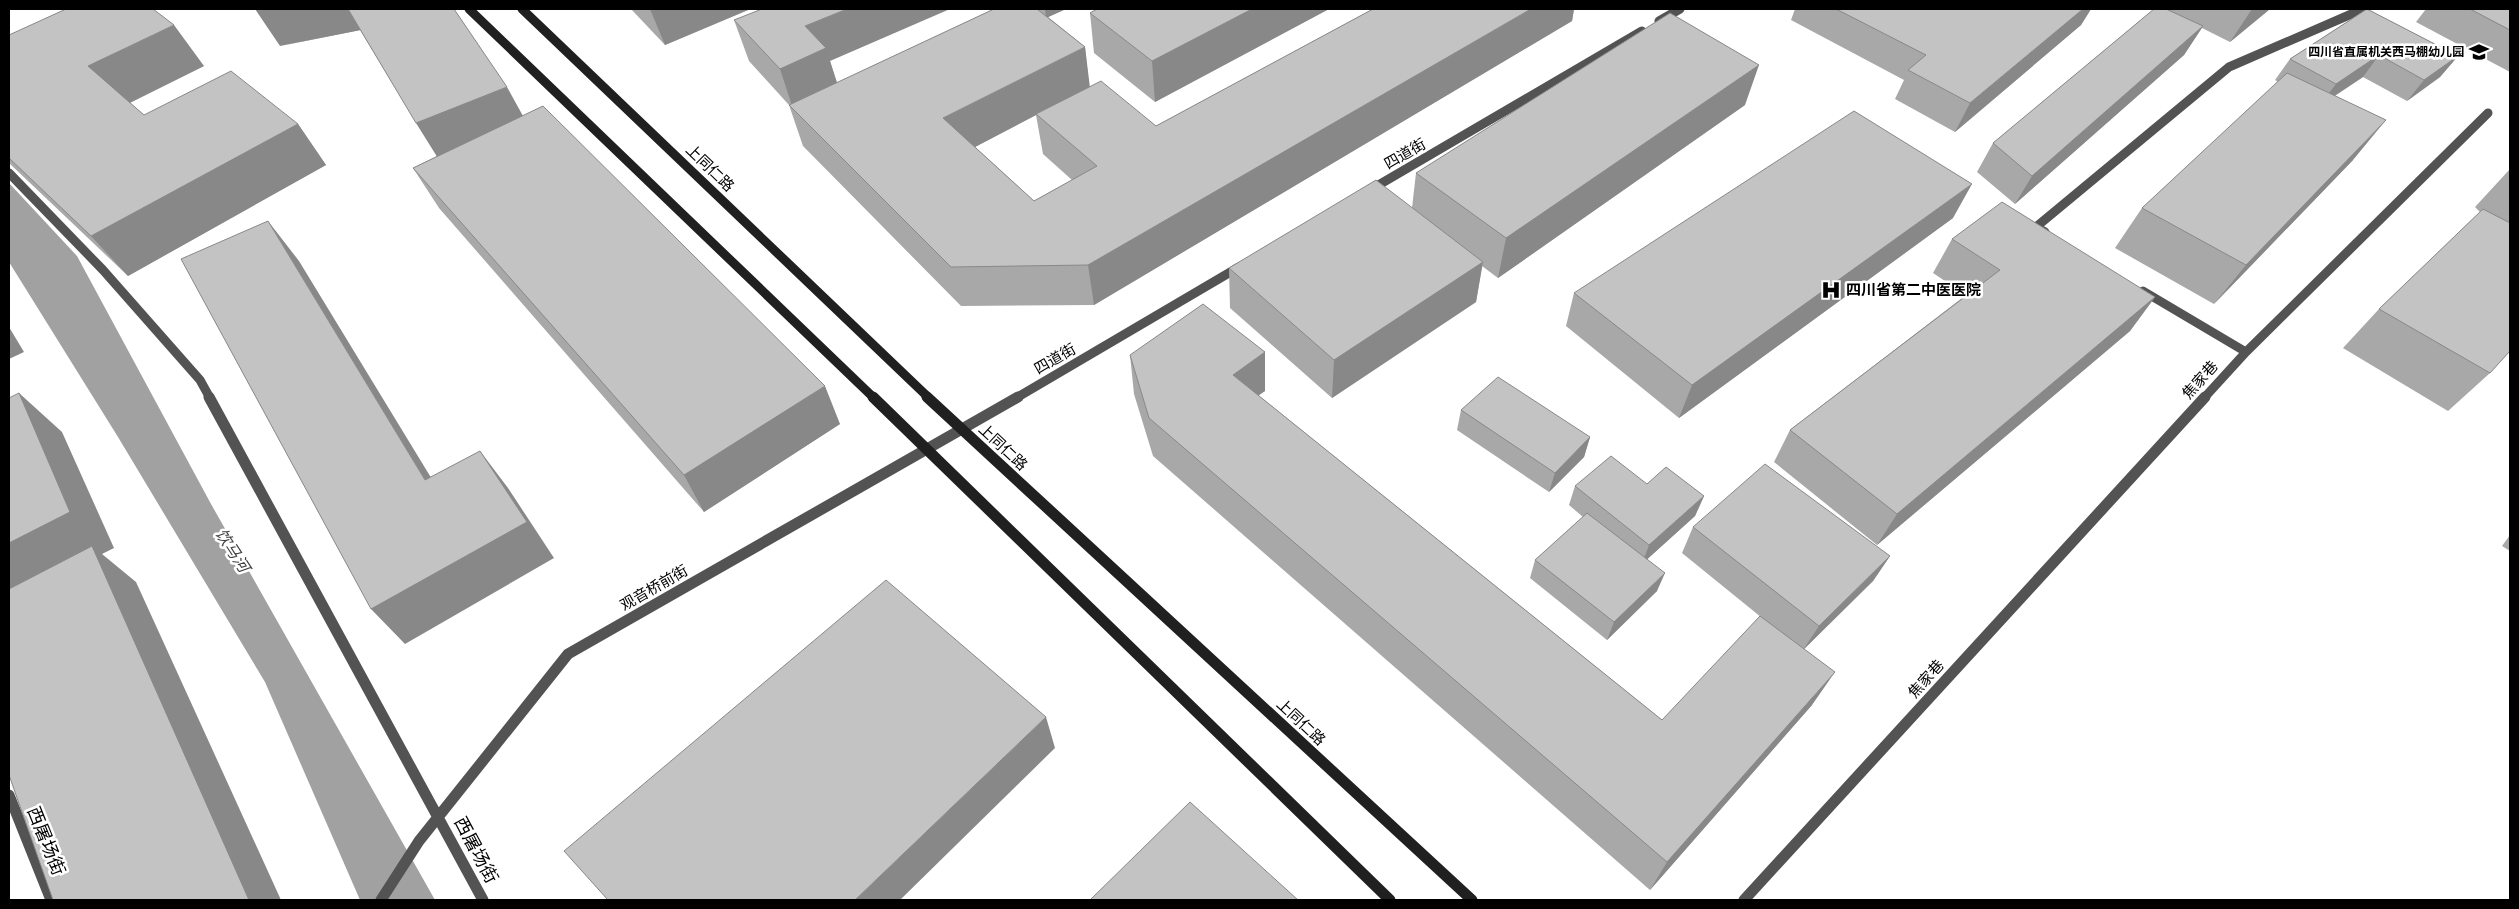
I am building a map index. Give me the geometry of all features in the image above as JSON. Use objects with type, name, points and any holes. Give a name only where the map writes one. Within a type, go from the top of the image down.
[{"type":"street","points":[[469,9],[927,449],[1390,900]]},
{"type":"street","name":"上同仁路","points":[[522,9],[962,430],[1472,900]]},
{"type":"street","name":"四道街","points":[[1364,194],[1680,9]]},
{"type":"street","points":[[2053,237],[2036,227],[2229,67],[2363,9]]},
{"type":"street","name":"焦家巷","points":[[1744,900],[2246,352],[2488,113]]},
{"type":"street","name":"西屠场街","points":[[9,173],[104,270],[200,380],[483,900]]},
{"type":"street","name":"四道街","points":[[962,430],[1244,264]]},
{"type":"street","points":[[2137,287],[2246,352]]},
{"type":"street","name":"观音桥前街","points":[[381,900],[419,841],[438,816],[568,654],[962,430]]},
{"type":"street","name":"西屠场街","points":[[9,795],[51,900]]},
{"type":"water","name":"饮马河","points":[[9,183],[77,256],[211,504],[435,900],[360,900],[265,682],[118,437],[9,262]]},
{"type":"building","points":[[66,9],[153,9],[174,25],[88,66],[144,115],[231,71],[298,124],[91,236],[9,158],[9,35]]},
{"type":"building","points":[[348,9],[454,9],[507,87],[416,123]]},
{"type":"building","points":[[762,9],[847,9],[805,26],[826,48],[780,69],[734,20]]},
{"type":"building","points":[[994,9],[1037,9],[1085,47],[943,118],[1034,201],[1097,166],[1036,114],[1101,81],[1156,126],[1373,9],[1531,9],[1088,265],[951,267],[789,105]]},
{"type":"building","points":[[1097,9],[1252,9],[1152,61],[1090,13]]},
{"type":"building","points":[[1836,9],[2083,9],[1970,103],[1908,70],[1926,55]]},
{"type":"building","points":[[2154,9],[2166,9],[2203,26],[2032,176],[1993,143]]},
{"type":"building","points":[[2367,9],[2458,56],[2424,80],[2379,55],[2336,84],[2290,59]]},
{"type":"building","points":[[2470,9],[2510,9],[2510,30]]},
{"type":"building","points":[[1670,13],[1759,65],[1506,238],[1416,173]]},
{"type":"building","points":[[2287,73],[2386,120],[2246,265],[2142,208]]},
{"type":"building","points":[[543,106],[825,386],[684,475],[413,168]]},
{"type":"building","points":[[1854,111],[1972,184],[1692,385],[1574,293]]},
{"type":"building","points":[[1376,180],[1483,262],[1334,360],[1229,268]]},
{"type":"building","points":[[2002,202],[2155,297],[1897,514],[1790,430],[2000,270],[1952,239]]},
{"type":"building","points":[[2483,209],[2510,223],[2510,351],[2490,373],[2379,309]]},
{"type":"building","points":[[268,221],[425,480],[480,451],[527,522],[371,609],[181,259]]},
{"type":"building","points":[[1203,304],[1265,352],[1233,375],[1662,720],[1760,616],[1835,672],[1667,862],[1149,418],[1130,355]]},
{"type":"building","points":[[1498,377],[1590,437],[1555,473],[1461,410]]},
{"type":"building","points":[[19,393],[70,512],[9,543],[9,398]]},
{"type":"building","points":[[1611,456],[1647,484],[1666,467],[1704,496],[1649,545],[1575,486]]},
{"type":"building","points":[[1765,464],[1890,556],[1819,626],[1693,527]]},
{"type":"building","points":[[1587,513],[1665,573],[1614,622],[1535,560]]},
{"type":"building","points":[[92,546],[249,900],[53,900],[9,775],[9,589]]},
{"type":"building","points":[[886,580],[1046,717],[855,900],[608,900],[564,851]]},
{"type":"building","points":[[1190,802],[1298,900],[1090,900]]},
{"type":"place","name":"四川省直属机关西马棚幼儿园","points":[[2479,52]]},
{"type":"place","name":"四川省第二中医医院","points":[[1831,290]]}]
